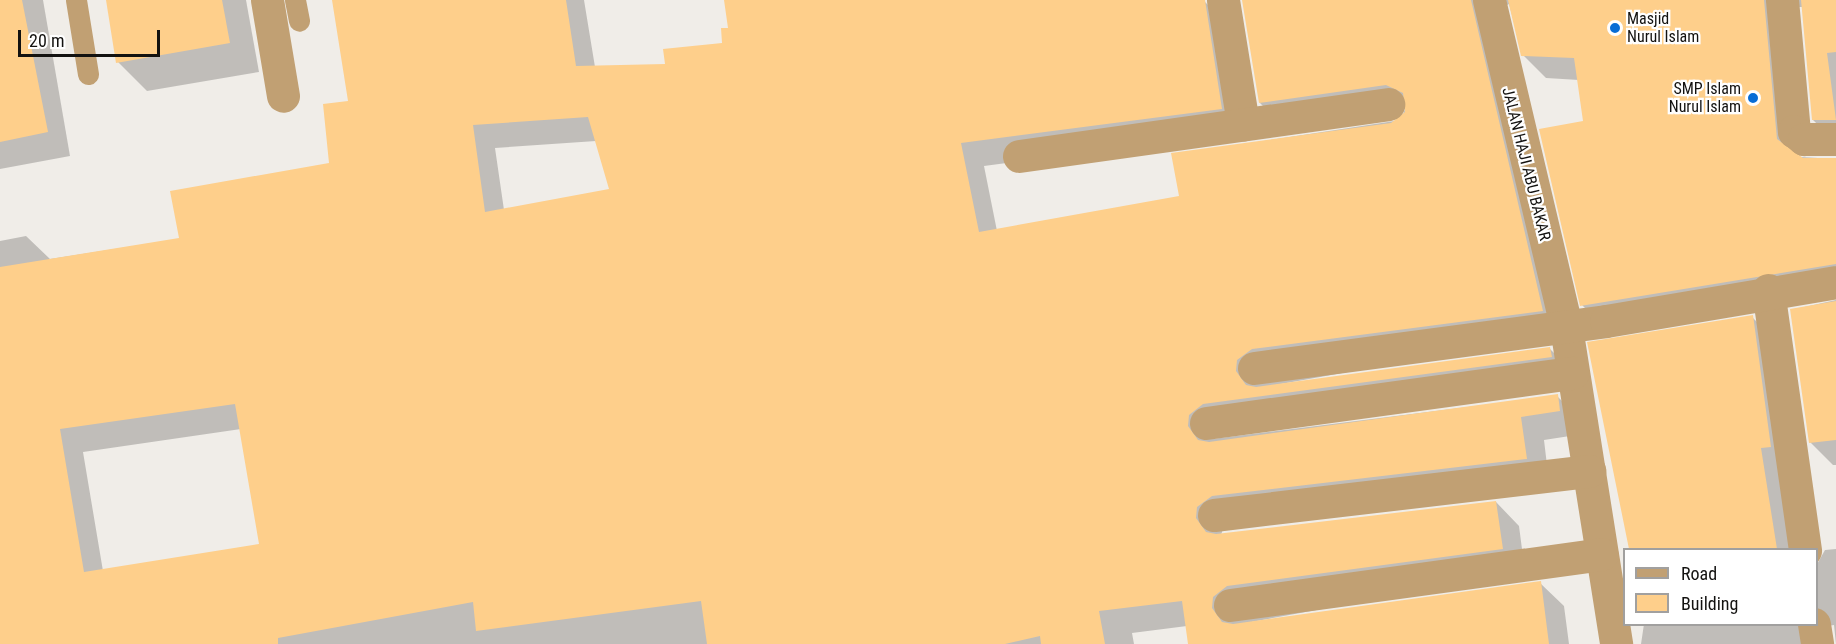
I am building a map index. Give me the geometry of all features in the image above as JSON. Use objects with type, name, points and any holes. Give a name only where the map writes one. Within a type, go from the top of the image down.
[{"type":"street","points":[[267,0],[283,96]]},
{"type":"street","points":[[1224,0],[1243,124]]},
{"type":"street","name":"JALAN HAJI ABU BAKAR","points":[[1489,0],[1566,327],[1616,644]]},
{"type":"street","points":[[1782,0],[1794,131],[1804,139],[1836,139]]},
{"type":"street","points":[[1019,156],[1388,104]]},
{"type":"street","points":[[1254,368],[1566,327],[1768,290],[1836,282]]},
{"type":"street","points":[[1768,290],[1805,548]]},
{"type":"street","points":[[1206,423],[1573,373]]},
{"type":"street","points":[[1214,515],[1589,471]]},
{"type":"street","points":[[1230,605],[1602,554]]},
{"type":"street","points":[[1814,626],[1817,644]]},
{"type":"lane","points":[[76,0],[88,74]]},
{"type":"lane","points":[[296,0],[299,21]]},
{"type":"building","points":[[0,0],[22,0],[48,132],[0,142]]},
{"type":"building","points":[[106,0],[222,0],[230,43],[116,63]]},
{"type":"building","points":[[332,0],[566,0],[576,66],[665,64],[663,49],[722,43],[721,28],[728,28],[724,0],[1205,0],[1222,109],[961,143],[979,232],[1179,196],[1171,153],[1391,123],[1405,112],[1403,93],[1386,85],[1259,103],[1242,0],[1471,0],[1543,311],[1252,349],[1237,360],[1236,371],[1246,385],[1256,387],[1550,347],[1552,357],[1203,404],[1189,415],[1188,426],[1198,440],[1209,442],[1558,394],[1560,411],[1521,417],[1527,459],[1212,496],[1197,507],[1196,518],[1206,532],[1216,534],[1496,501],[1503,549],[1227,586],[1213,597],[1212,608],[1222,622],[1233,624],[1541,581],[1549,644],[1188,644],[1182,601],[1099,611],[1105,644],[1041,644],[1040,636],[1005,644],[707,644],[701,601],[476,631],[473,602],[278,638],[278,644],[0,644],[0,267],[179,238],[170,191],[329,163],[323,104],[348,101]],"holes":[[[588,117],[609,189],[485,212],[473,125]],[[235,404],[259,544],[84,572],[60,429]]]},
{"type":"building","points":[[1508,0],[1764,0],[1777,139],[1803,158],[1836,158],[1836,264],[1580,306],[1539,129],[1583,121],[1574,58],[1521,56]]},
{"type":"building","points":[[1801,0],[1836,0],[1836,52],[1827,53],[1836,120],[1812,120]]},
{"type":"building","points":[[1836,301],[1836,440],[1809,443],[1790,309]]},
{"type":"building","points":[[1753,315],[1771,447],[1761,448],[1777,548],[1629,548],[1587,342]]},
{"type":"place","name":"Masjid Nurul Islam","points":[[1615,28]]},
{"type":"place","name":"SMP Islam Nurul Islam","points":[[1753,98]]}]
